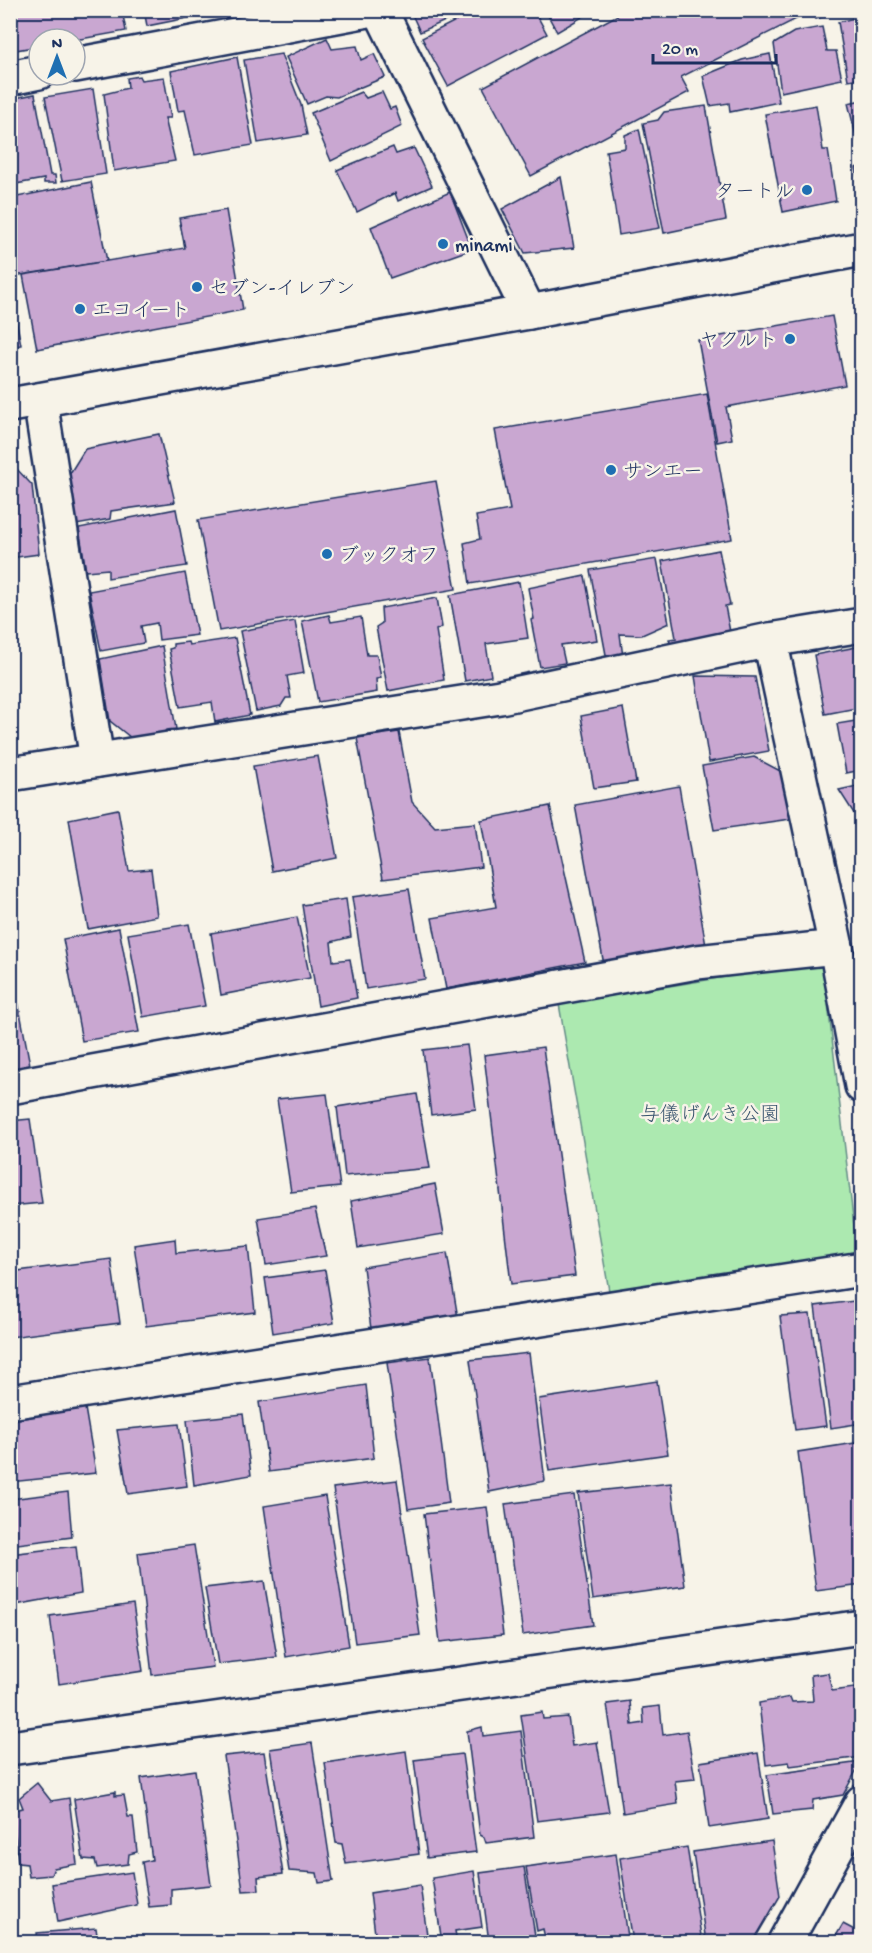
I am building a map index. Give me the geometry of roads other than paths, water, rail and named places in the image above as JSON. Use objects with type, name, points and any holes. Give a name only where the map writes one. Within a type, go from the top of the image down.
[{"type":"street","points":[[87,64],[368,10]]},
{"type":"street","points":[[380,10],[529,312]]},
{"type":"street","points":[[10,78],[27,74]]},
{"type":"street","points":[[97,760],[26,402],[529,312],[861,249]]},
{"type":"street","points":[[10,774],[500,697],[770,640],[861,625]]},
{"type":"street","points":[[770,640],[836,947],[861,1086]]},
{"type":"street","points":[[10,1087],[697,962],[836,947]]},
{"type":"street","points":[[10,1402],[861,1269]]},
{"type":"street","points":[[10,1748],[861,1628]]},
{"type":"street","points":[[785,1942],[861,1802]]},
{"type":"place","name":"タートル","points":[[807,190]]},
{"type":"place","name":"minami","points":[[443,244]]},
{"type":"place","name":"セブン-イレブン","points":[[197,287]]},
{"type":"place","name":"エコイート","points":[[80,309]]},
{"type":"place","name":"ヤクルト","points":[[790,339]]},
{"type":"place","name":"サンエー","points":[[611,470]]},
{"type":"place","name":"ブックオフ","points":[[327,554]]},
{"type":"park label","name":"与儀げんき公園","points":[[710,1113]]}]
